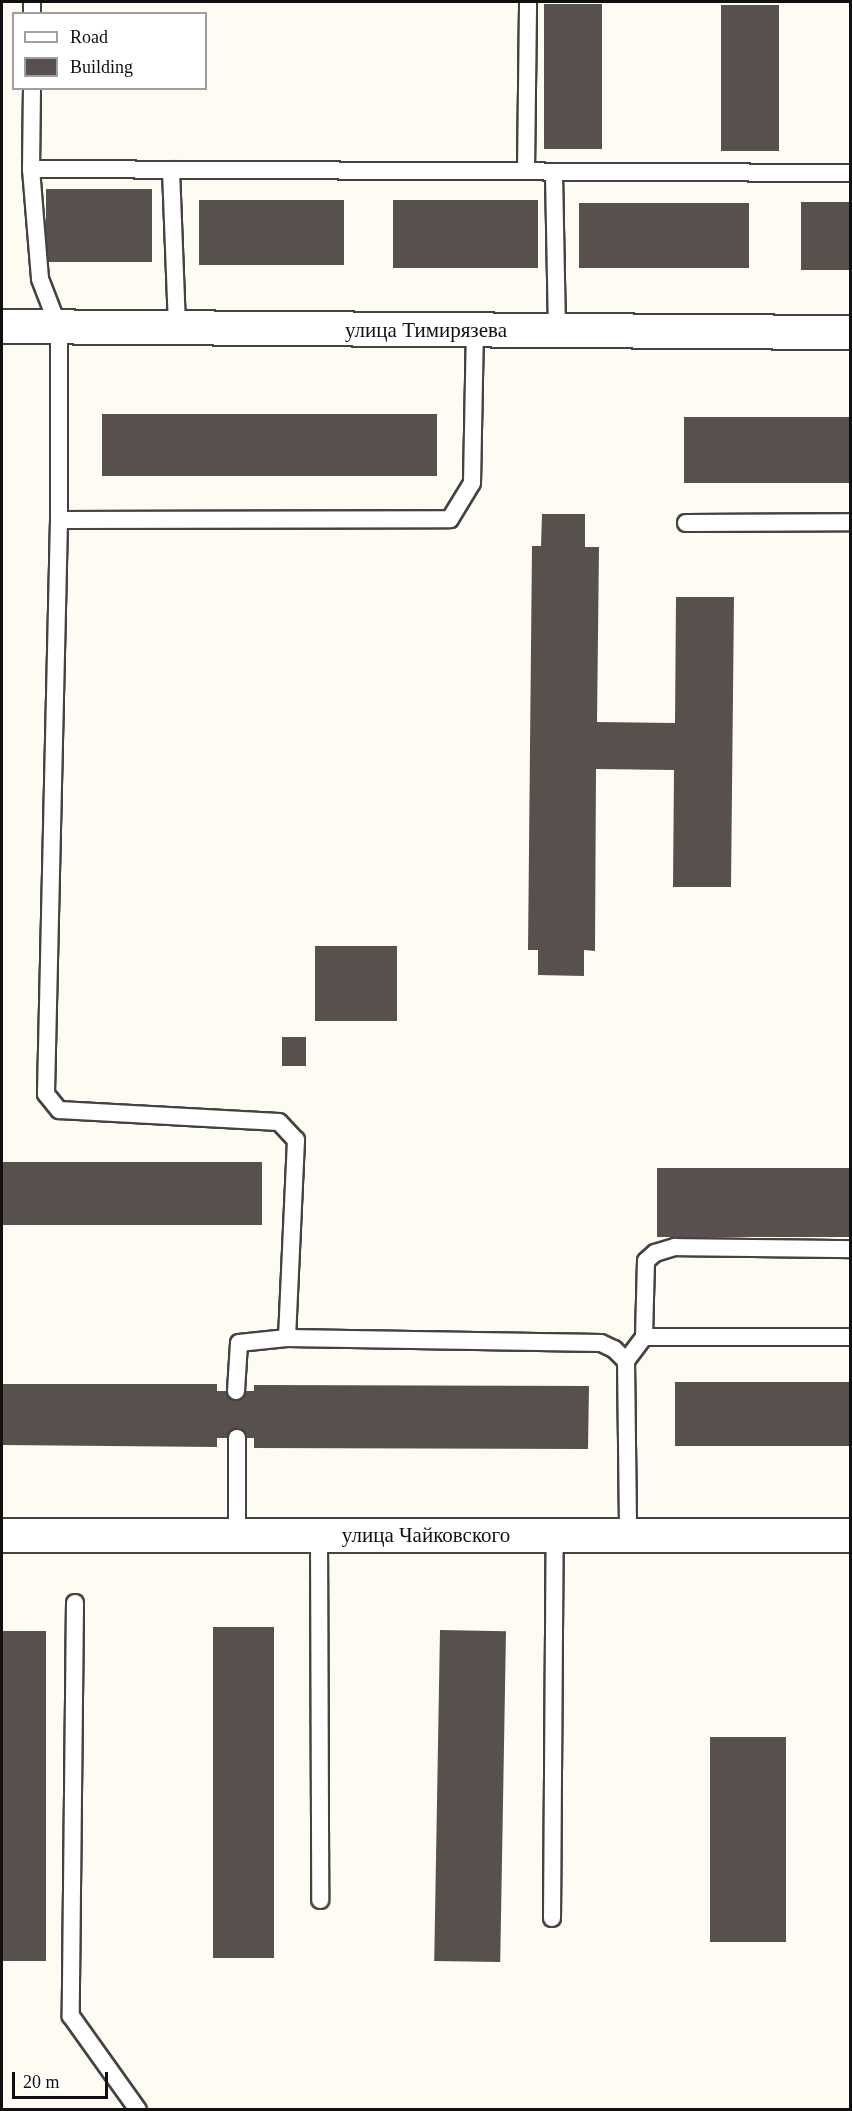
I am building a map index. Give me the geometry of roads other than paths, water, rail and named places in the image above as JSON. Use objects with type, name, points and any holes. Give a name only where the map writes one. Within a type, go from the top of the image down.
[{"type":"street","name":"улица Тимирязева","points":[[2,326],[475,332],[557,330],[850,332]]},
{"type":"street","name":"улица Чайковского","points":[[2,1535],[850,1535]]},
{"type":"lane","points":[[526,171],[528,2]]},
{"type":"lane","points":[[32,90],[31,169],[40,279],[59,328],[59,520],[46,1094],[59,1110],[279,1122],[296,1140],[287,1338]]},
{"type":"lane","points":[[31,169],[526,171],[554,174],[850,173]]},
{"type":"lane","points":[[171,170],[177,328]]},
{"type":"lane","points":[[554,174],[557,330]]},
{"type":"lane","points":[[59,520],[450,519],[472,483],[475,332]]},
{"type":"lane","points":[[686,523],[850,522]]},
{"type":"lane","points":[[628,1535],[626,1361],[644,1337],[646,1261],[654,1253],[675,1247],[850,1249]]},
{"type":"lane","points":[[644,1337],[850,1337]]},
{"type":"lane","points":[[236,1390],[239,1343],[287,1338],[601,1343],[626,1361]]},
{"type":"lane","points":[[237,1438],[237,1535]]},
{"type":"lane","points":[[319,1535],[320,1900]]},
{"type":"lane","points":[[552,1918],[555,1536]]},
{"type":"lane","points":[[75,1603],[71,2016],[138,2109]]}]
